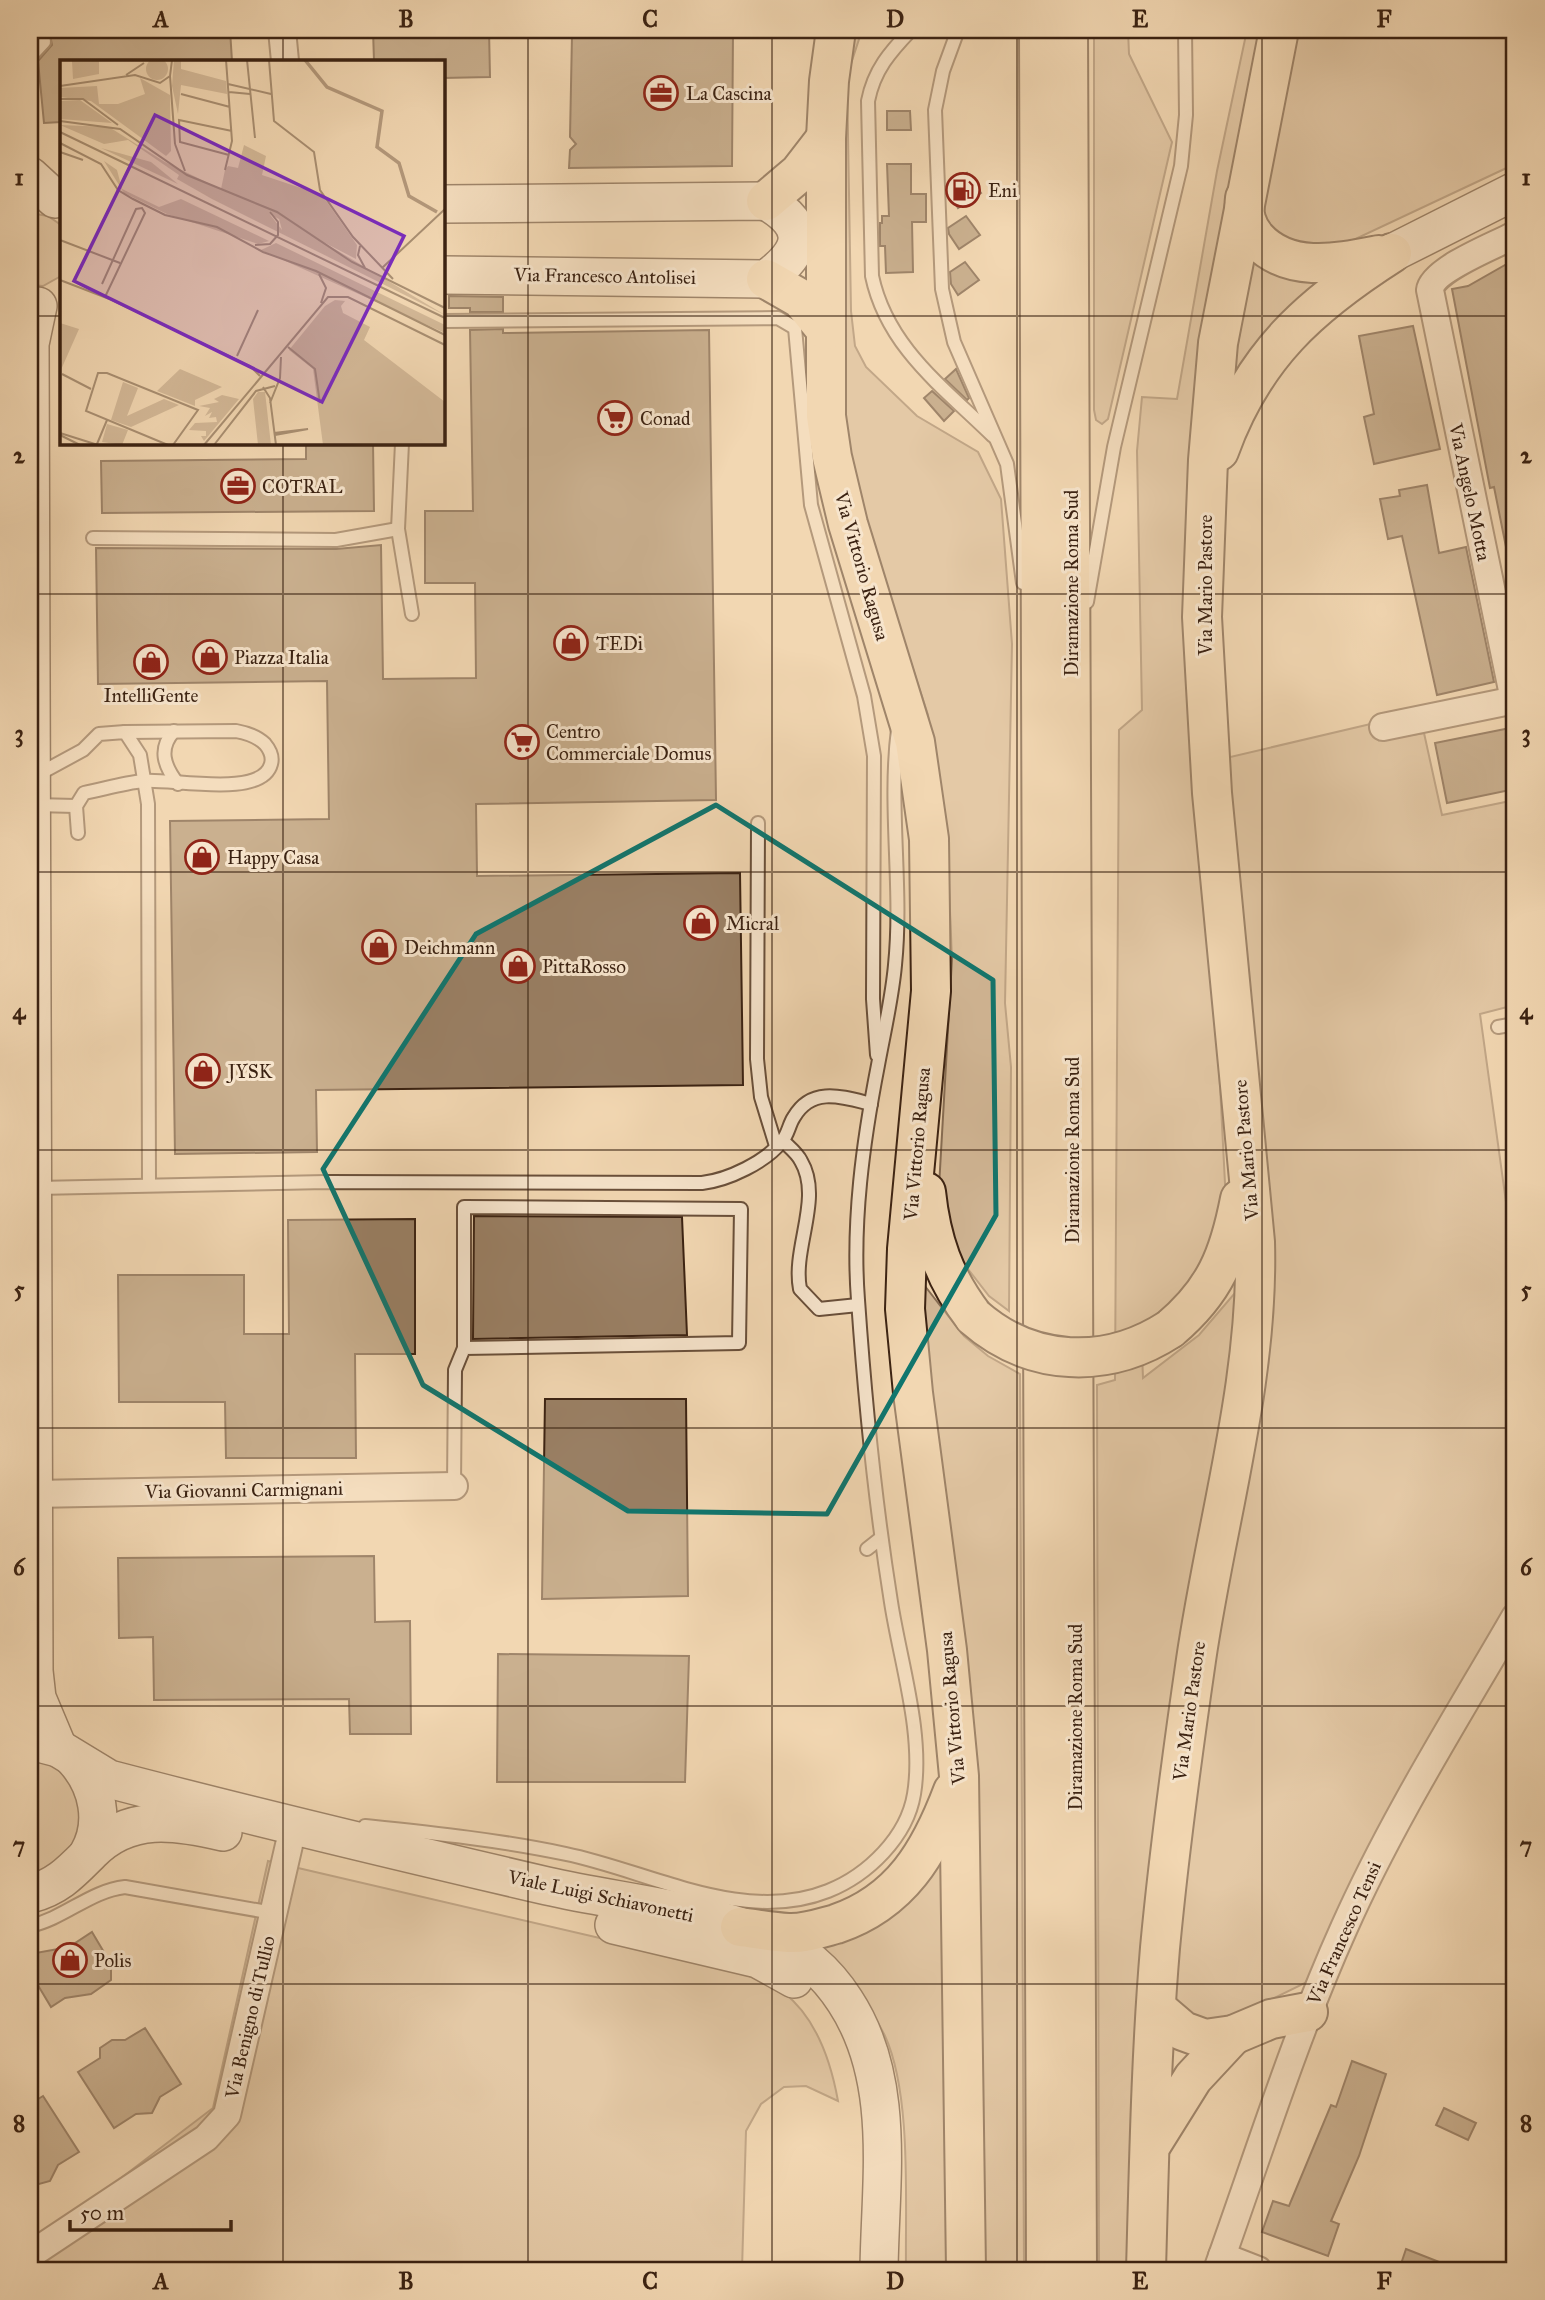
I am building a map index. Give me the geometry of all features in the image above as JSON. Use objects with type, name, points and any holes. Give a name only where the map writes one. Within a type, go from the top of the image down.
[{"type":"highway","name":"Via Vittorio Ragusa","points":[[836,30],[829,81],[826,138],[826,416],[832,457],[852,537],[901,698],[922,780],[931,874],[931,991],[907,1249],[907,1334],[947,1650],[959,1776],[966,2270]]},
{"type":"highway","name":"Diramazione Roma Sud","points":[[1039,30],[1046,2270]]},
{"type":"highway","name":"Diramazione Roma Sud","points":[[1068,30],[1077,2270]]},
{"type":"highway","name":"Via Mario Pastore","points":[[1146,2270],[1156,2008],[1180,1773],[1253,1319],[1255,1242],[1212,793],[1202,617],[1206,511],[1218,343],[1279,30]]},
{"type":"highway","points":[[766,201],[799,173],[826,138]]},
{"type":"highway","points":[[1249,178],[1243,211],[1258,241],[1274,253],[1295,261],[1317,263],[1392,253]]},
{"type":"highway","points":[[1206,511],[1220,449],[1242,394],[1261,366],[1313,308],[1392,253]]},
{"type":"highway","points":[[766,279],[801,299],[826,330]]},
{"type":"highway","points":[[920,1106],[928,1216],[935,1246],[948,1279],[974,1317],[990,1330],[1020,1346],[1079,1358],[1124,1352],[1170,1329],[1202,1298],[1230,1244],[1240,1198],[1244,1121]]},
{"type":"highway","points":[[740,1927],[796,1933],[839,1923],[878,1904],[908,1878],[924,1857],[959,1776]]},
{"type":"highway","points":[[1156,2008],[1196,2038],[1215,2039],[1233,2035],[1271,2019],[1308,2012]]},
{"type":"highway","points":[[1150,2149],[1192,2078],[1233,2035]]},
{"type":"street","points":[[282,30],[285,60]]},
{"type":"street","points":[[1392,253],[1515,191]]},
{"type":"street","points":[[444,204],[766,201],[793,222],[798,240],[791,257],[766,279]]},
{"type":"street","name":"Via Angelo Motta","points":[[1514,700],[1431,305],[1430,284],[1447,270],[1515,235]]},
{"type":"street","name":"Via Francesco Antolisei","points":[[444,275],[766,279]]},
{"type":"street","points":[[43,304],[30,344],[35,1684],[53,1748]]},
{"type":"street","points":[[1383,727],[1514,700]]},
{"type":"street","name":"Via Giovanni Carmignani","points":[[34,1494],[454,1486]]},
{"type":"street","name":"Via Francesco Tensi","points":[[1220,2263],[1308,2012],[1345,1926],[1384,1845],[1515,1617]]},
{"type":"street","name":"Viale Luigi Schiavonetti","points":[[53,1748],[109,1779],[549,1886],[740,1927],[783,1943],[816,1966],[845,2000],[866,2040],[877,2075],[881,2106],[879,2270]]},
{"type":"street","name":"Viale Luigi Schiavonetti","points":[[53,1748],[86,1774],[97,1805],[99,1828],[88,1854]]},
{"type":"street","name":"Viale Luigi Schiavonetti","points":[[30,1894],[64,1879],[88,1854],[122,1830],[154,1821],[174,1822],[289,1845],[758,1959],[797,1981],[835,2024],[858,2075],[863,2120],[863,2270]]},
{"type":"street","name":"Via Benigno di Tullio","points":[[30,2255],[206,2138],[222,2122],[230,2108],[289,1845]]},
{"type":"street","points":[[1220,2263],[1258,2270]]},
{"type":"lane","points":[[911,30],[882,61],[868,101],[870,259],[873,283],[878,304],[896,338],[1000,442]]},
{"type":"lane","points":[[958,30],[943,71],[935,110],[942,289],[954,342],[1000,442],[1012,486],[1041,733]]},
{"type":"lane","points":[[1072,797],[1078,670],[1105,490],[1183,150],[1187,95],[1185,30]]},
{"type":"lane","points":[[30,57],[44,42],[43,36]]},
{"type":"lane","points":[[444,321],[778,318],[791,323],[795,328],[811,505],[863,696],[874,756],[873,999],[878,1066]]},
{"type":"lane","points":[[402,444],[398,529],[405,586],[412,614]]},
{"type":"lane","points":[[93,538],[336,540],[398,529]]},
{"type":"lane","points":[[258,1815],[525,1846],[748,1901],[792,1900],[832,1890],[871,1864],[902,1828],[914,1795],[914,1738],[881,1538],[858,1305],[857,1217],[871,1104],[896,963],[895,771],[901,698]]},
{"type":"lane","points":[[33,791],[99,734],[174,731],[250,734],[267,746],[272,757],[271,767],[261,778],[226,784],[178,784],[146,780],[85,793],[76,806],[78,833]]},
{"type":"lane","points":[[174,731],[163,746],[163,756],[178,784]]},
{"type":"lane","points":[[125,732],[137,746],[146,780],[150,883],[149,1185]]},
{"type":"lane","points":[[33,791],[76,806]]},
{"type":"lane","points":[[758,823],[757,1059],[761,1097],[779,1144],[800,1157],[808,1178],[799,1269],[800,1289],[819,1309],[858,1305]]},
{"type":"lane","points":[[1498,1027],[1515,1024]]},
{"type":"lane","points":[[34,1188],[149,1185],[702,1183],[738,1173],[779,1144],[796,1113],[817,1097],[838,1096],[871,1104]]},
{"type":"lane","points":[[454,1486],[455,1370],[464,1348],[464,1207],[741,1209],[739,1343],[464,1348]]},
{"type":"lane","points":[[867,1549],[881,1538]]},
{"type":"lane","points":[[30,1926],[60,1917],[106,1891],[125,1887],[273,1913]]},
{"type":"highlighted area","points":[[716,805],[993,980],[996,1215],[827,1514],[628,1511],[423,1385],[323,1169],[476,934]]},
{"type":"shaded area","points":[[848,30],[862,30],[847,76],[851,311],[855,346],[866,367],[917,416],[978,452],[1001,499],[1012,644],[1005,1003],[1011,1067],[1009,1311],[989,1296],[957,1255],[939,1187],[952,959],[947,840],[928,715],[875,552],[845,448],[843,52]]},
{"type":"shaded area","points":[[1094,30],[1128,30],[1129,54],[1172,142],[1108,419],[1102,424],[1096,420],[1094,410]]},
{"type":"shaded area","points":[[1247,30],[1264,30],[1226,240],[1211,910],[1226,1203],[1191,1289],[1141,1327],[1143,1378],[1199,1335],[1240,1287],[1135,2270],[1099,2270],[1097,1385],[1115,1380],[1119,730],[1142,710],[1137,451],[1142,397],[1177,399],[1217,171]]},
{"type":"shaded area","points":[[1296,30],[1515,30],[1515,164],[1330,251],[1282,239],[1260,214]]},
{"type":"shaded area","points":[[30,215],[48,216],[60,224],[60,277],[43,286],[30,285]]},
{"type":"shaded area","points":[[1254,250],[1334,275],[1232,378]]},
{"type":"shaded area","points":[[1379,722],[1379,740],[1424,733],[1442,815],[1515,800],[1515,1005],[1480,1014],[1515,1267],[1515,1603],[1322,1960],[1305,1983],[1213,2028],[1172,2000],[1219,1595],[1268,1320],[1226,758]]},
{"type":"shaded area","points":[[921,1281],[964,1336],[988,1356],[1020,1374],[1024,2270],[978,2270],[941,1506]]},
{"type":"shaded area","points":[[30,1751],[67,1769],[85,1819],[68,1857],[30,1878]]},
{"type":"shaded area","points":[[941,1854],[947,2270],[906,2270],[905,2151],[900,2088],[894,2060],[885,2036],[870,2010],[809,1939]]},
{"type":"shaded area","points":[[268,1861],[729,1968],[783,1992],[805,2015],[821,2042],[838,2101],[806,2086],[784,2087],[761,2104],[746,2131],[742,2270],[30,2270],[30,2239],[108,2188],[213,2108]]},
{"type":"building","points":[[49,30],[230,30],[232,60],[60,60],[60,122],[44,123],[38,61],[52,45]]},
{"type":"building","points":[[373,30],[489,30],[490,77],[444,78],[444,60],[374,60]]},
{"type":"building","points":[[733,31],[732,166],[569,168],[570,150],[576,144],[570,137],[572,35]]},
{"type":"building","points":[[887,111],[910,111],[911,130],[887,130]]},
{"type":"building","points":[[887,164],[911,164],[911,194],[926,194],[926,222],[912,222],[913,272],[886,273],[885,246],[880,246],[880,223],[882,216],[889,216]]},
{"type":"building","name":"Eni","points":[[967,173],[981,193],[958,208],[947,187]]},
{"type":"building","name":"Eni","points":[[966,216],[980,235],[959,249],[948,228]]},
{"type":"building","points":[[1512,261],[1515,277],[1515,551],[1507,552],[1494,487],[1490,488],[1452,289],[1468,286]]},
{"type":"building","points":[[965,262],[979,280],[958,295],[951,284],[950,272]]},
{"type":"building","points":[[449,296],[503,297],[503,312],[470,312],[470,308],[449,308]]},
{"type":"building","points":[[1413,326],[1440,449],[1374,464],[1364,417],[1374,414],[1359,336]]},
{"type":"building","name":"Centro Commerciale Domus","points":[[503,329],[503,333],[709,330],[716,800],[476,804],[477,876],[740,873],[743,1085],[316,1090],[317,1152],[175,1154],[170,821],[329,819],[327,681],[98,684],[96,548],[336,549],[381,545],[383,679],[476,678],[475,583],[425,583],[425,511],[473,511],[470,330]]},
{"type":"building","points":[[956,369],[969,398],[967,400],[945,379]]},
{"type":"building","points":[[932,391],[954,411],[944,421],[924,398]]},
{"type":"building","name":"COTRAL","points":[[306,444],[373,444],[374,511],[102,513],[101,461],[306,459]]},
{"type":"building","points":[[1427,485],[1439,553],[1466,547],[1494,682],[1437,695],[1402,536],[1388,539],[1380,499],[1400,496],[1399,490]]},
{"type":"building","points":[[1515,727],[1515,789],[1447,803],[1435,743]]},
{"type":"building","points":[[474,1216],[682,1217],[687,1335],[473,1339]]},
{"type":"building","points":[[415,1219],[415,1354],[355,1354],[356,1458],[226,1458],[225,1402],[119,1402],[118,1275],[244,1275],[244,1334],[289,1334],[288,1220]]},
{"type":"building","points":[[545,1399],[686,1399],[688,1596],[542,1599]]},
{"type":"building","points":[[374,1556],[375,1622],[410,1621],[411,1734],[350,1734],[349,1699],[154,1700],[153,1637],[119,1638],[118,1558]]},
{"type":"building","points":[[498,1654],[689,1656],[685,1782],[497,1782]]},
{"type":"building","name":"Polis","points":[[92,1932],[111,1964],[111,1980],[91,1994],[65,1998],[51,2007],[30,1976],[30,1954],[69,1947]]},
{"type":"building","points":[[145,2028],[181,2084],[160,2097],[152,2113],[136,2114],[114,2128],[78,2072],[100,2058],[100,2048],[112,2040],[125,2040]]},
{"type":"building","points":[[1352,2061],[1386,2074],[1359,2156],[1331,2221],[1339,2224],[1328,2256],[1262,2232],[1273,2201],[1289,2206],[1331,2105],[1336,2107]]},
{"type":"building","points":[[43,2096],[79,2152],[58,2165],[50,2181],[39,2184],[30,2180],[30,2104]]},
{"type":"building","points":[[1444,2108],[1476,2123],[1468,2140],[1436,2125]]},
{"type":"building","points":[[1406,2249],[1457,2269],[1457,2270],[1399,2270]]},
{"type":"place","name":"La Cascina","points":[[661,93]]},
{"type":"place","name":"Eni","points":[[963,190]]},
{"type":"place","name":"Conad","points":[[615,418]]},
{"type":"place","name":"COTRAL","points":[[238,486]]},
{"type":"place","name":"TEDi","points":[[571,643]]},
{"type":"place","name":"Piazza Italia","points":[[210,657]]},
{"type":"place","name":"IntelliGente","points":[[151,662]]},
{"type":"place","name":"Centro Commerciale Domus","points":[[522,742]]},
{"type":"place","name":"Happy Casa","points":[[202,857]]},
{"type":"place","name":"Micral","points":[[701,923]]},
{"type":"place","name":"Deichmann","points":[[379,947]]},
{"type":"place","name":"PittaRosso","points":[[518,966]]},
{"type":"place","name":"JYSK","points":[[203,1071]]},
{"type":"place","name":"Polis","points":[[70,1960]]}]
